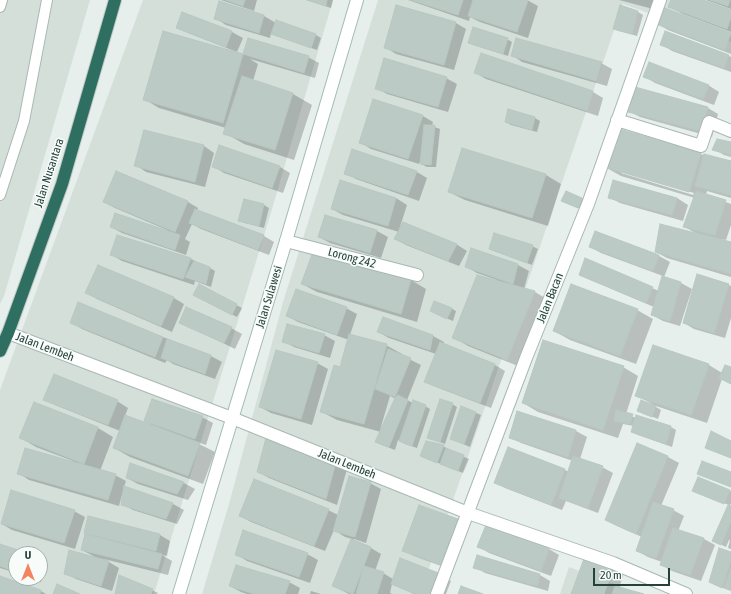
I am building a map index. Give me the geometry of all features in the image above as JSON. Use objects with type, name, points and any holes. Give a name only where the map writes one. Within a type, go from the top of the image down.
[{"type":"highway","name":"Jalan Nusantara","points":[[0,351],[8,333],[62,184],[115,0]]},
{"type":"street","name":"Jalan Sulawesi","points":[[179,594],[357,0]]},
{"type":"street","name":"Jalan Bacan","points":[[437,594],[526,358],[588,204],[660,0]]},
{"type":"street","points":[[617,120],[701,146],[710,122],[731,131]]},
{"type":"street","name":"Lorong 242","points":[[286,241],[417,275]]},
{"type":"street","name":"Jalan Lembeh","points":[[8,333],[232,418],[468,514],[613,562],[686,594]]},
{"type":"lane","points":[[0,7],[2,0]]},
{"type":"lane","points":[[0,195],[24,121],[47,0]]},
{"type":"shaded area","points":[[0,0],[90,0],[4,296],[0,304]]},
{"type":"shaded area","points":[[143,0],[333,0],[270,216],[154,594],[0,594],[0,390]]},
{"type":"shaded area","points":[[378,0],[731,0],[731,42],[623,4],[420,594],[202,594],[229,504],[283,302]]},
{"type":"shaded area","points":[[569,567],[641,594],[560,594]]},
{"type":"building","points":[[226,0],[245,0],[243,6]]},
{"type":"building","points":[[308,0],[327,0],[326,6]]},
{"type":"building","points":[[411,0],[463,0],[458,15]]},
{"type":"building","points":[[473,0],[528,0],[517,32],[468,16]]},
{"type":"building","points":[[671,0],[703,0],[731,10],[731,17],[727,29],[668,7]]},
{"type":"building","points":[[710,0],[730,0],[728,6]]},
{"type":"building","points":[[219,1],[264,15],[259,33],[214,19]]},
{"type":"building","points":[[396,5],[456,22],[444,65],[384,48]]},
{"type":"building","points":[[620,5],[638,11],[632,34],[613,29]]},
{"type":"building","points":[[662,7],[731,33],[725,50],[656,24]]},
{"type":"building","points":[[182,12],[232,31],[226,47],[176,28]]},
{"type":"building","points":[[276,20],[316,34],[311,48],[271,34]]},
{"type":"building","points":[[473,27],[508,38],[503,54],[468,43]]},
{"type":"building","points":[[163,31],[243,54],[223,123],[143,100]]},
{"type":"building","points":[[665,31],[729,55],[724,68],[660,45]]},
{"type":"building","points":[[248,38],[309,56],[304,73],[243,54]]},
{"type":"building","points":[[516,38],[602,62],[596,81],[511,56]]},
{"type":"building","points":[[481,53],[593,91],[587,111],[474,73]]},
{"type":"building","points":[[384,58],[447,77],[438,107],[375,89]]},
{"type":"building","points":[[649,62],[709,85],[703,99],[643,77]]},
{"type":"building","points":[[242,76],[293,93],[275,150],[223,134]]},
{"type":"building","points":[[635,87],[708,107],[701,131],[628,112]]},
{"type":"building","points":[[373,99],[423,115],[408,159],[359,143]]},
{"type":"building","points":[[508,109],[535,117],[532,130],[505,122]]},
{"type":"building","points":[[424,125],[435,125],[431,165],[420,164]]},
{"type":"building","points":[[616,128],[701,153],[689,192],[604,167]]},
{"type":"building","points":[[144,130],[204,145],[195,182],[134,166]]},
{"type":"building","points":[[717,139],[731,142],[731,155],[712,150]]},
{"type":"building","points":[[219,145],[280,166],[272,188],[212,167]]},
{"type":"building","points":[[462,148],[546,174],[532,218],[448,192]]},
{"type":"building","points":[[352,149],[417,171],[408,195],[344,174]]},
{"type":"building","points":[[704,154],[731,161],[731,195],[695,186]]},
{"type":"building","points":[[116,171],[188,201],[175,232],[103,202]]},
{"type":"building","points":[[340,180],[396,198],[388,226],[331,209]]},
{"type":"building","points":[[613,180],[677,198],[672,215],[608,198]]},
{"type":"building","points":[[566,191],[582,198],[578,208],[561,201]]},
{"type":"building","points":[[696,191],[726,200],[715,235],[683,227]]},
{"type":"building","points":[[244,199],[264,204],[259,226],[238,221]]},
{"type":"building","points":[[195,209],[264,235],[258,250],[189,223]]},
{"type":"building","points":[[115,213],[180,235],[175,250],[110,227]]},
{"type":"building","points":[[325,215],[377,230],[370,253],[318,237]]},
{"type":"building","points":[[403,222],[457,244],[448,261],[394,239]]},
{"type":"building","points":[[660,224],[731,242],[731,274],[655,252]]},
{"type":"building","points":[[595,231],[659,255],[653,271],[589,247]]},
{"type":"building","points":[[494,233],[533,245],[527,263],[489,249]]},
{"type":"building","points":[[117,235],[191,258],[183,279],[110,255]]},
{"type":"building","points":[[471,248],[518,264],[513,284],[465,267]]},
{"type":"building","points":[[313,252],[411,279],[401,314],[301,284]]},
{"type":"building","points":[[585,258],[653,287],[646,303],[579,275]]},
{"type":"building","points":[[194,261],[210,267],[206,284],[185,277]]},
{"type":"building","points":[[98,265],[174,297],[161,326],[85,293]]},
{"type":"building","points":[[697,274],[729,284],[714,333],[683,323]]},
{"type":"building","points":[[477,275],[535,291],[507,360],[452,338]]},
{"type":"building","points":[[662,276],[681,282],[670,321],[651,315]]},
{"type":"building","points":[[199,284],[237,304],[232,315],[193,295]]},
{"type":"building","points":[[571,284],[638,309],[620,356],[553,331]]},
{"type":"building","points":[[296,289],[347,307],[337,335],[286,316]]},
{"type":"building","points":[[434,301],[452,308],[447,319],[430,311]]},
{"type":"building","points":[[78,302],[163,337],[155,357],[70,323]]},
{"type":"building","points":[[186,307],[232,327],[224,343],[179,323]]},
{"type":"building","points":[[383,317],[433,335],[430,350],[377,332]]},
{"type":"building","points":[[287,324],[325,334],[319,353],[282,342]]},
{"type":"building","points":[[349,334],[387,344],[364,424],[320,412],[334,365],[340,367]]},
{"type":"building","points":[[167,339],[211,355],[205,374],[161,358]]},
{"type":"building","points":[[543,340],[624,366],[603,430],[522,403]]},
{"type":"building","points":[[440,342],[495,364],[480,403],[424,382]]},
{"type":"building","points":[[653,345],[709,364],[691,415],[635,396]]},
{"type":"building","points":[[388,349],[411,358],[395,397],[375,389]]},
{"type":"building","points":[[276,350],[318,362],[301,419],[259,407]]},
{"type":"building","points":[[725,365],[731,367],[731,384],[719,378]]},
{"type":"building","points":[[54,374],[118,400],[108,425],[43,400]]},
{"type":"building","points":[[398,395],[408,400],[389,447],[375,442],[395,398]]},
{"type":"building","points":[[152,399],[203,416],[195,439],[144,421]]},
{"type":"building","points":[[440,399],[453,403],[440,442],[427,438]]},
{"type":"building","points":[[413,400],[426,405],[412,446],[399,441]]},
{"type":"building","points":[[641,400],[656,406],[652,417],[637,411]]},
{"type":"building","points":[[34,402],[98,427],[84,464],[19,438]]},
{"type":"building","points":[[461,406],[476,412],[464,444],[450,439]]},
{"type":"building","points":[[616,410],[633,414],[630,424],[614,421]]},
{"type":"building","points":[[517,411],[576,430],[568,457],[509,438]]},
{"type":"building","points":[[125,415],[200,443],[188,476],[113,448]]},
{"type":"building","points":[[636,415],[671,426],[666,444],[631,432]]},
{"type":"building","points":[[711,431],[731,441],[731,458],[705,448]]},
{"type":"building","points":[[266,438],[336,462],[326,499],[257,472]]},
{"type":"building","points":[[426,441],[444,445],[437,463],[420,456]]},
{"type":"building","points":[[637,443],[668,456],[636,534],[605,520]]},
{"type":"building","points":[[508,447],[565,469],[551,505],[494,483]]},
{"type":"building","points":[[25,448],[116,474],[108,500],[17,474]]},
{"type":"building","points":[[446,448],[464,455],[458,471],[440,464]]},
{"type":"building","points":[[573,456],[603,466],[588,508],[559,498]]},
{"type":"building","points":[[702,461],[731,472],[731,487],[697,474]]},
{"type":"building","points":[[130,463],[184,482],[177,494],[126,478]]},
{"type":"building","points":[[349,476],[371,482],[355,537],[333,531]]},
{"type":"building","points":[[698,477],[730,490],[724,504],[692,491]]},
{"type":"building","points":[[254,479],[329,509],[314,546],[239,516]]},
{"type":"building","points":[[124,486],[173,503],[166,519],[121,505]]},
{"type":"building","points":[[11,490],[75,510],[64,543],[1,524]]},
{"type":"building","points":[[653,502],[674,509],[656,558],[636,551]]},
{"type":"building","points":[[419,505],[458,519],[441,565],[402,551]]},
{"type":"building","points":[[728,505],[731,506],[731,521],[721,545],[712,541]]},
{"type":"building","points":[[88,516],[160,534],[156,551],[84,533]]},
{"type":"building","points":[[486,525],[549,548],[541,571],[477,547]]},
{"type":"building","points":[[673,528],[704,538],[690,575],[660,565]]},
{"type":"building","points":[[243,530],[308,553],[299,577],[235,555]]},
{"type":"building","points":[[85,534],[162,554],[158,569],[81,550]]},
{"type":"building","points":[[351,539],[371,547],[353,594],[332,586]]},
{"type":"building","points":[[0,544],[8,547],[8,569],[0,566]]},
{"type":"building","points":[[719,548],[731,552],[731,560],[722,588],[709,582]]},
{"type":"building","points":[[69,550],[109,561],[101,586],[64,574]]},
{"type":"building","points":[[477,555],[540,574],[537,586],[473,568]]},
{"type":"building","points":[[585,556],[614,566],[604,594],[571,594]]},
{"type":"building","points":[[400,558],[441,574],[433,594],[416,594],[391,584]]},
{"type":"building","points":[[236,565],[290,581],[285,594],[254,594],[229,586]]},
{"type":"building","points":[[364,566],[384,572],[377,594],[356,594]]},
{"type":"building","points":[[731,569],[731,590],[724,588]]},
{"type":"building","points":[[119,575],[153,589],[151,594],[115,594]]},
{"type":"building","points":[[0,576],[8,579],[8,586],[29,586],[41,590],[40,594],[0,594]]},
{"type":"building","points":[[57,584],[80,594],[53,594]]},
{"type":"building","points":[[461,586],[483,594],[458,594]]},
{"type":"building","points":[[615,586],[644,594],[612,594]]}]
